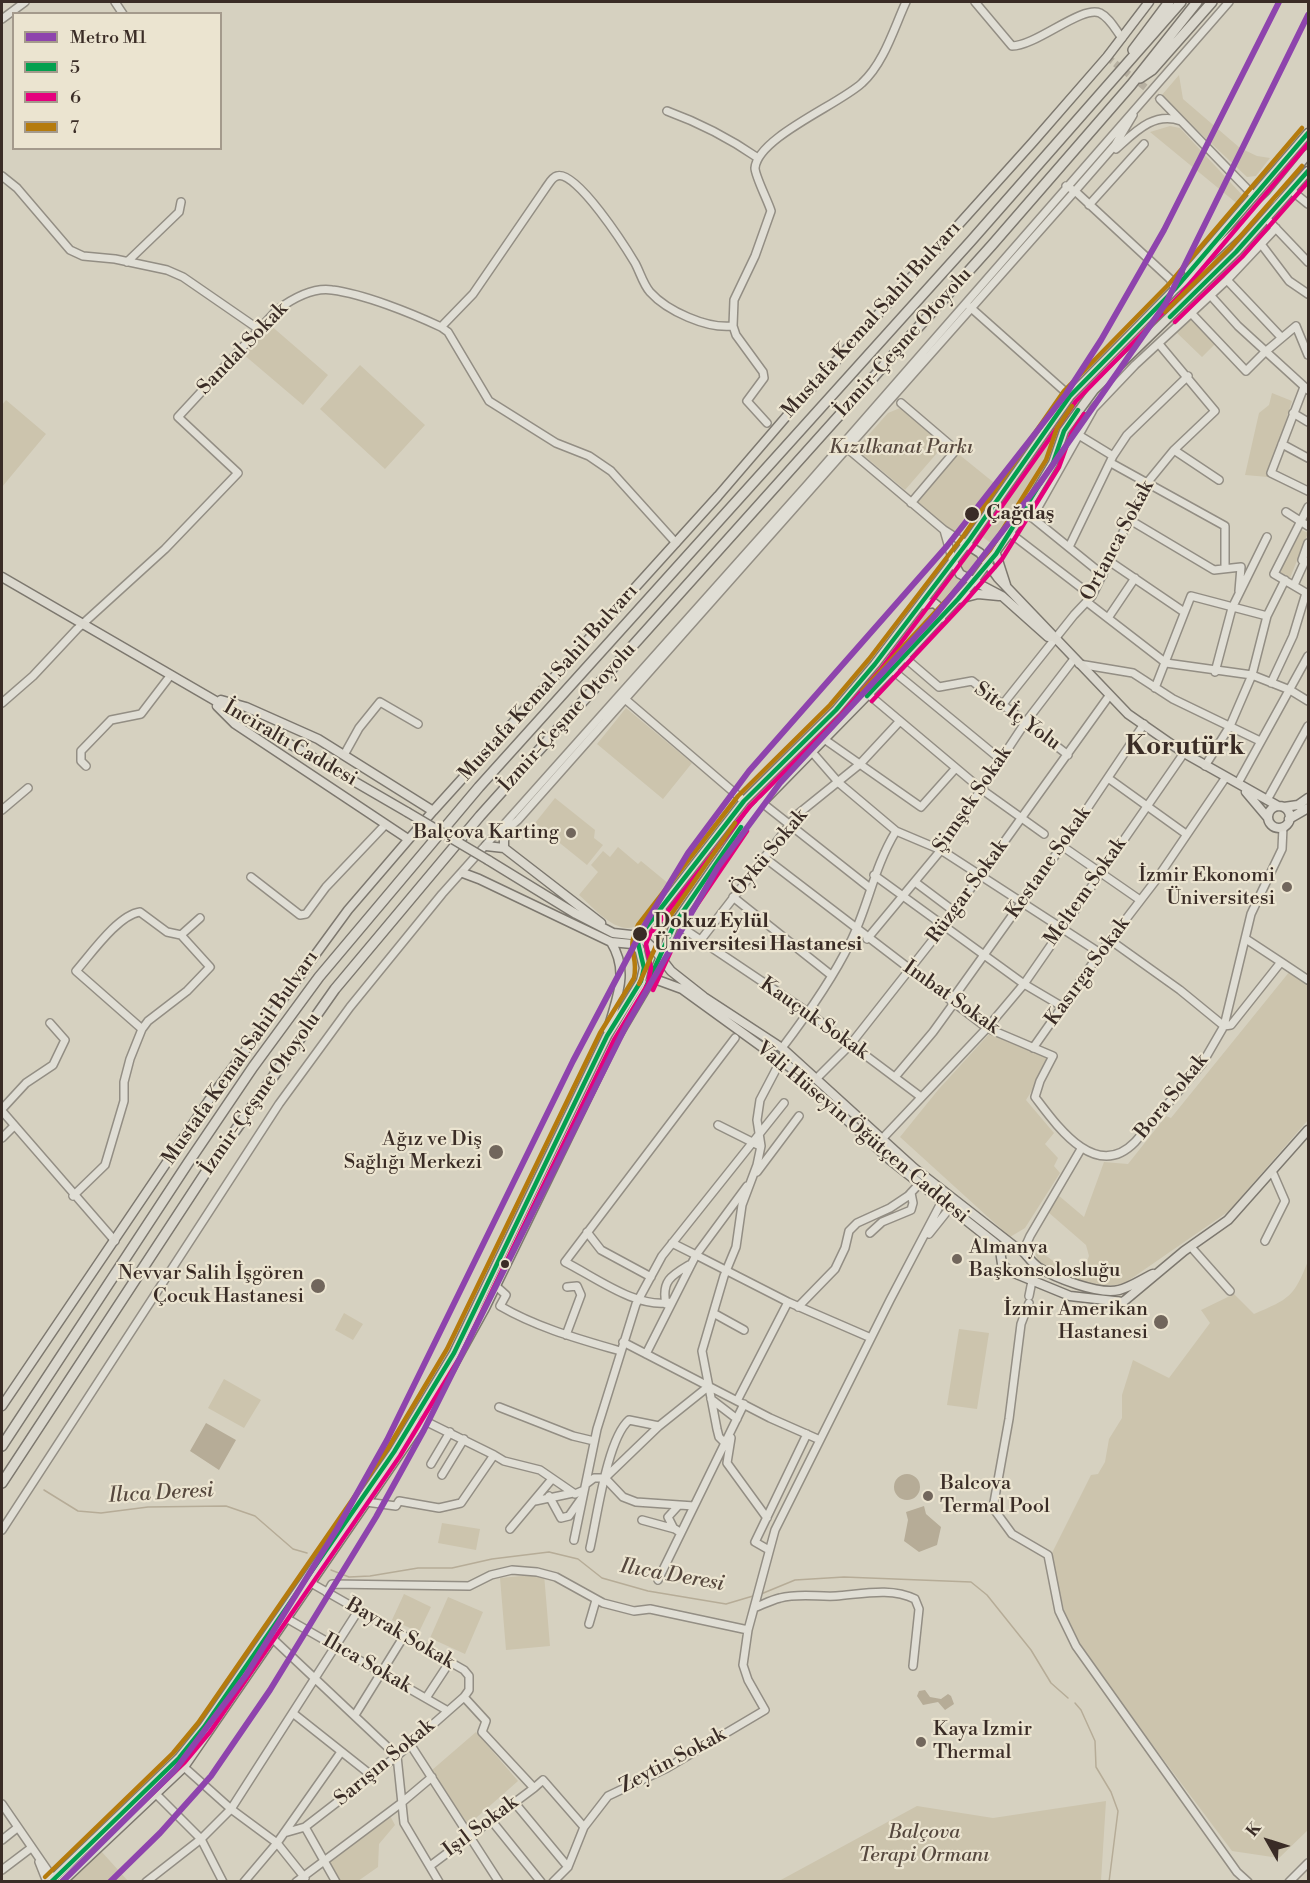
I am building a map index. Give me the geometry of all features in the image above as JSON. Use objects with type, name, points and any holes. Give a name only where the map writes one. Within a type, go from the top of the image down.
[{"type":"highway","points":[[1106,88],[1169,2]]},
{"type":"highway","name":"İzmir-Çeşme Otoyolu","points":[[2,1446],[188,1162],[253,1067],[326,968],[479,787],[1181,2]]},
{"type":"highway","name":"İzmir-Çeşme Otoyolu","points":[[2,1483],[206,1172],[334,989],[480,816],[992,245],[1131,85],[1197,2]]},
{"type":"highway","points":[[1131,85],[1152,70],[1212,2]]},
{"type":"main road","name":"Mustafa Kemal Sahil Bulvarı","points":[[2,1406],[209,1100],[306,964],[408,839],[676,543],[1122,38],[1149,2]]},
{"type":"main road","points":[[1175,289],[1307,135]]},
{"type":"main road","points":[[57,1880],[179,1758],[198,1735],[422,1410],[465,1332],[607,1036],[644,975],[639,947],[640,936],[744,801],[836,710],[919,606],[966,544],[1070,396],[1175,289],[1272,198],[1308,156],[1307,135]]},
{"type":"main road","points":[[1289,158],[1299,166]]},
{"type":"main road","points":[[1292,191],[1299,177],[1299,166]]},
{"type":"main road","points":[[57,1880],[184,1767],[423,1420],[447,1380],[496,1286],[616,1039],[652,978],[677,921],[761,802],[892,670],[996,554],[1053,463],[1064,431],[1094,390],[1267,219],[1308,171]]},
{"type":"main road","points":[[966,544],[980,553],[1004,592],[1048,637],[1054,639],[1077,661],[1109,696],[1184,753],[1288,812],[1286,823]]},
{"type":"main road","points":[[996,554],[1004,592]]},
{"type":"main road","points":[[953,562],[960,574],[1004,592]]},
{"type":"main road","name":"İnciraltı Caddesi","points":[[2,577],[488,860],[576,914],[611,939]]},
{"type":"main road","points":[[958,599],[978,594],[1004,592]]},
{"type":"main road","points":[[919,606],[934,603],[939,607],[941,618]]},
{"type":"main road","points":[[208,697],[246,707],[318,739],[432,811]]},
{"type":"main road","points":[[208,697],[236,724],[408,839]]},
{"type":"main road","points":[[1238,783],[1274,826],[1286,823],[1308,808]]},
{"type":"main road","points":[[1268,818],[1269,812],[1281,807],[1298,805],[1308,798]]},
{"type":"main road","points":[[504,833],[504,848]]},
{"type":"main road","points":[[488,843],[504,848],[611,939],[618,954],[621,975],[607,1036]]},
{"type":"main road","points":[[463,873],[611,939],[639,947],[652,978]]},
{"type":"main road","points":[[661,908],[665,919],[677,921]]},
{"type":"main road","points":[[611,939],[640,936]]},
{"type":"main road","name":"Vali Hüseyin Öğütçen Caddesi","points":[[640,936],[660,956],[668,969],[681,980],[782,1048],[996,1244],[1002,1259]]},
{"type":"main road","name":"Vali Hüseyin Öğütçen Caddesi","points":[[652,978],[682,989],[781,1060],[941,1203]]},
{"type":"main road","points":[[607,1036],[616,1039]]},
{"type":"main road","points":[[1162,1270],[1120,1290],[1101,1290],[1041,1268],[1022,1249],[1014,1246],[1007,1248],[1002,1259],[1005,1268],[1070,1296],[1118,1303],[1133,1296],[1162,1270],[1228,1220],[1308,1130]]},
{"type":"main road","points":[[941,1203],[953,1207]]},
{"type":"main road","name":"Vali Hüseyin Öğütçen Caddesi","points":[[953,1207],[1014,1246]]},
{"type":"main road","points":[[1017,1272],[1026,1266],[1027,1256]]},
{"type":"street","points":[[2,19],[26,2]]},
{"type":"street","points":[[767,423],[747,401],[764,378],[763,372],[736,335],[733,326],[734,300],[755,256],[771,211],[755,170],[758,158],[775,140],[861,84],[879,61],[906,2]]},
{"type":"street","points":[[975,2],[1012,46],[1020,46],[1046,35],[1089,12],[1097,12],[1110,20],[1122,38]]},
{"type":"street","points":[[2,1530],[309,1060],[442,894],[807,485],[1229,2]]},
{"type":"street","points":[[1105,158],[1145,96]]},
{"type":"street","points":[[1161,99],[1254,196]]},
{"type":"street","points":[[488,843],[504,833],[625,699],[848,449],[970,307],[1105,158],[1167,105]]},
{"type":"street","points":[[667,111],[733,141],[758,158]]},
{"type":"street","points":[[1152,120],[1165,118],[1185,123]]},
{"type":"street","points":[[1089,205],[1144,144]]},
{"type":"street","points":[[441,327],[472,294],[545,189],[555,176],[560,175],[568,179],[605,217],[648,290],[662,304],[716,325],[733,326]]},
{"type":"street","points":[[2,176],[17,188],[70,250],[83,256],[167,270],[183,277],[257,328]]},
{"type":"street","points":[[1066,186],[1075,191],[1170,279],[1175,289]]},
{"type":"street","points":[[1292,191],[1308,204]]},
{"type":"street","points":[[127,262],[179,212],[181,202]]},
{"type":"street","points":[[1267,219],[1308,262]]},
{"type":"street","points":[[1032,518],[1077,434],[1094,408],[1211,296],[1276,228]]},
{"type":"street","points":[[1261,244],[1289,281],[1308,294]]},
{"type":"street","points":[[1227,280],[1281,337]]},
{"type":"street","name":"Sandal Sokak","points":[[2,703],[165,549],[238,473],[178,417],[257,328],[292,298],[331,290],[411,314],[441,327],[448,332],[489,401],[556,443],[588,456],[611,471],[676,543]]},
{"type":"street","points":[[1211,296],[1264,351],[1306,388],[1293,413],[1271,473],[1308,491]]},
{"type":"street","points":[[970,307],[1070,396]]},
{"type":"street","points":[[1192,314],[1246,371],[1264,351],[1296,326],[1308,355]]},
{"type":"street","points":[[1069,547],[1112,460],[1127,435],[1188,376],[1159,344]]},
{"type":"street","name":"Ortanca Sokak","points":[[1003,704],[1089,599],[1147,483],[1174,450],[1215,411],[1188,376]]},
{"type":"street","points":[[901,403],[956,450],[911,503]]},
{"type":"street","points":[[1293,413],[1308,422]]},
{"type":"street","points":[[1077,434],[1147,483],[1225,526],[1225,567]]},
{"type":"street","points":[[1282,444],[1308,458]]},
{"type":"street","points":[[848,449],[944,530],[966,544]]},
{"type":"street","points":[[1174,450],[1219,480]]},
{"type":"street","points":[[1271,683],[1293,636],[1307,593],[1274,574],[1308,507]]},
{"type":"street","points":[[1024,511],[1103,575]]},
{"type":"street","points":[[1286,512],[1308,526]]},
{"type":"street","points":[[1130,520],[1214,570],[1241,567],[1239,591],[1232,608],[1215,672]]},
{"type":"street","points":[[944,530],[953,562]]},
{"type":"street","points":[[1010,533],[1089,599],[1108,618],[1166,663],[1215,672],[1252,675],[1290,690],[1308,701]]},
{"type":"street","points":[[1239,591],[1245,584],[1267,537]]},
{"type":"street","points":[[1294,585],[1307,561],[1302,560],[1308,543]]},
{"type":"street","points":[[1109,561],[1184,612]]},
{"type":"street","points":[[1108,618],[1135,578]]},
{"type":"street","points":[[1205,766],[1230,726],[1252,675],[1267,616],[1285,580]]},
{"type":"street","points":[[1155,688],[1191,596],[1267,616]]},
{"type":"street","points":[[1238,783],[1308,656]]},
{"type":"street","name":"Site İç Yolu","points":[[904,657],[939,687],[972,681],[1068,755]]},
{"type":"street","points":[[1077,661],[1133,674],[1155,688],[1260,741]]},
{"type":"street","name":"Şimşek Sokak","points":[[867,939],[941,850],[1025,723],[1077,661]]},
{"type":"street","points":[[892,670],[1000,759]]},
{"type":"street","points":[[86,766],[81,761],[81,751],[111,720],[141,714],[170,676]]},
{"type":"street","points":[[868,694],[955,769],[1044,834]]},
{"type":"street","name":"Rüzgar Sokak","points":[[816,1079],[850,1045],[955,912],[1109,696]]},
{"type":"street","points":[[625,699],[744,801]]},
{"type":"street","points":[[344,755],[359,728],[380,702],[418,724]]},
{"type":"street","name":"Öykü Sokak","points":[[700,941],[789,824],[860,764],[899,722]]},
{"type":"street","name":"Kestane Sokak","points":[[895,1077],[933,1032],[1144,724]]},
{"type":"street","points":[[1267,800],[1308,726]]},
{"type":"street","points":[[824,739],[921,807],[955,769]]},
{"type":"street","points":[[812,752],[839,783],[896,831],[941,850],[1100,953]]},
{"type":"street","name":"Meltem Sokak","points":[[881,1140],[987,1028],[1023,984],[1184,753]]},
{"type":"street","name":"Kasırga Sokak","points":[[1033,1048],[1226,777]]},
{"type":"street","points":[[1108,778],[1186,834]]},
{"type":"street","points":[[2,810],[28,788]]},
{"type":"street","points":[[761,802],[870,888]]},
{"type":"street","name":"Bora Sokak","points":[[1081,1149],[1116,1155],[1128,1150],[1202,1064],[1224,1026],[1251,914],[1282,849],[1286,823]]},
{"type":"street","points":[[251,877],[300,915],[306,914],[326,887],[385,825]]},
{"type":"street","points":[[782,1048],[809,1013],[856,929],[880,856],[896,831]]},
{"type":"street","points":[[1062,846],[1140,900]]},
{"type":"street","name":"Imbat Sokak","points":[[765,858],[867,939],[987,1028],[1053,1056],[1040,1081],[1035,1097],[1063,1133],[1081,1149]]},
{"type":"street","points":[[874,875],[1023,984],[1063,1007]]},
{"type":"street","points":[[915,882],[955,912]]},
{"type":"street","points":[[733,897],[831,975]]},
{"type":"street","points":[[73,1196],[105,1165],[124,1101],[124,1082],[130,1059],[142,1029],[148,1021],[187,991],[210,967],[181,935],[167,932],[140,912],[133,913],[121,921],[76,971],[142,1029]]},
{"type":"street","points":[[181,935],[200,918]]},
{"type":"street","name":"Kauçuk Sokak","points":[[677,921],[700,941],[809,1013],[921,1097]]},
{"type":"street","points":[[1246,939],[1308,980]]},
{"type":"street","points":[[1110,940],[1180,990],[1224,1026],[1231,1026],[1281,962]]},
{"type":"street","points":[[50,1023],[64,1040],[53,1065],[26,1083],[2,1110],[73,1196],[115,1241]]},
{"type":"street","points":[[669,1303],[638,1301],[565,1262],[735,1038]]},
{"type":"street","points":[[725,1443],[719,1437],[702,1351],[736,1247],[742,1205],[752,1179],[759,1136],[760,1100],[781,1060]]},
{"type":"street","points":[[759,1136],[784,1103]]},
{"type":"street","points":[[646,1354],[669,1303],[696,1255],[799,1116]]},
{"type":"street","points":[[718,1125],[757,1144]]},
{"type":"street","points":[[2,1138],[13,1126]]},
{"type":"street","points":[[574,1540],[594,1441],[620,1351],[638,1301],[672,1244],[757,1144]]},
{"type":"street","points":[[1027,1256],[1026,1245],[1030,1236],[1081,1149]]},
{"type":"street","points":[[1265,1240],[1285,1201],[1272,1171]]},
{"type":"street","points":[[798,1307],[835,1269],[845,1248],[849,1231],[857,1223],[890,1208],[919,1185]]},
{"type":"street","points":[[870,1233],[882,1222],[911,1210],[913,1203],[911,1193]]},
{"type":"street","points":[[327,1593],[333,1584],[469,1587],[491,1575],[512,1570],[548,1573],[596,1600],[634,1611],[650,1609],[748,1630],[775,1530],[941,1203]]},
{"type":"street","points":[[918,1248],[953,1207]]},
{"type":"street","points":[[587,1232],[601,1250],[651,1277]]},
{"type":"street","points":[[1014,1246],[1030,1236]]},
{"type":"street","points":[[672,1244],[798,1307],[871,1338]]},
{"type":"street","points":[[1191,1247],[1230,1292]]},
{"type":"street","points":[[669,1303],[664,1293],[668,1279],[673,1273],[691,1264]]},
{"type":"street","points":[[1032,1281],[1029,1300],[1021,1324],[1009,1419],[993,1508],[1012,1534],[1048,1555],[1059,1611],[1086,1662],[1237,1872],[1248,1881]]},
{"type":"street","points":[[496,1286],[506,1294],[500,1306]]},
{"type":"street","points":[[566,1335],[581,1295],[577,1286],[567,1287]]},
{"type":"street","points":[[489,1299],[518,1317],[566,1335],[620,1351]]},
{"type":"street","points":[[766,1518],[727,1464],[740,1403],[788,1302]]},
{"type":"street","points":[[715,1314],[744,1330]]},
{"type":"street","points":[[623,1342],[740,1403],[820,1440]]},
{"type":"street","points":[[549,1496],[561,1518],[569,1516],[594,1478],[605,1478],[659,1426],[709,1386]]},
{"type":"street","points":[[711,1399],[735,1422]]},
{"type":"street","points":[[499,1407],[573,1436],[594,1441]]},
{"type":"street","points":[[423,1420],[504,1461],[540,1470],[573,1493]]},
{"type":"street","points":[[590,1548],[609,1457],[623,1425],[629,1420],[659,1426]]},
{"type":"street","points":[[658,1580],[678,1531],[694,1506],[735,1422]]},
{"type":"street","points":[[431,1464],[450,1432]]},
{"type":"street","points":[[769,1550],[755,1542],[807,1434]]},
{"type":"street","points":[[442,1475],[464,1439]]},
{"type":"street","points":[[366,1503],[396,1506],[399,1501],[440,1508],[461,1503],[494,1455]]},
{"type":"street","points":[[605,1478],[623,1497],[636,1502],[694,1506]]},
{"type":"street","points":[[510,1528],[552,1479]]},
{"type":"street","points":[[532,1502],[549,1496],[584,1490]]},
{"type":"street","points":[[678,1531],[669,1523],[668,1517],[679,1506]]},
{"type":"street","points":[[642,1520],[678,1531]]},
{"type":"street","name":"Bayrak Sokak","points":[[311,1583],[469,1676],[469,1690],[464,1698]]},
{"type":"street","points":[[754,1606],[780,1598],[808,1595],[837,1596],[858,1592],[907,1594],[915,1599],[919,1609],[913,1666]]},
{"type":"street","points":[[589,1624],[596,1600]]},
{"type":"street","points":[[146,1881],[201,1839],[231,1809],[317,1679],[358,1611]]},
{"type":"street","name":"Ilıca Sokak","points":[[286,1618],[448,1711]]},
{"type":"street","name":"Zeytin Sokak","points":[[553,1881],[568,1867],[585,1827],[613,1792],[667,1768],[765,1710],[748,1680],[743,1665],[748,1630]]},
{"type":"street","points":[[355,1715],[404,1636]]},
{"type":"street","points":[[273,1639],[397,1756],[400,1804],[404,1823],[436,1878],[427,1881]]},
{"type":"street","points":[[426,1698],[449,1663]]},
{"type":"street","points":[[464,1698],[486,1721],[482,1732],[534,1788],[543,1780],[585,1827]]},
{"type":"street","name":"Sarışın Sokak","points":[[305,1827],[397,1756],[464,1698]]},
{"type":"street","points":[[294,1714],[371,1775]]},
{"type":"street","points":[[410,1744],[499,1881]]},
{"type":"street","points":[[244,1881],[277,1843],[341,1752]]},
{"type":"street","points":[[184,1767],[231,1809],[277,1843],[304,1878]]},
{"type":"street","points":[[296,1881],[304,1878],[324,1859],[400,1804],[432,1777]]},
{"type":"street","name":"Işıl Sokak","points":[[430,1866],[534,1788]]},
{"type":"street","points":[[156,1794],[201,1839],[223,1881]]},
{"type":"street","points":[[514,1802],[568,1867]]},
{"type":"street","points":[[2,1804],[31,1848],[57,1880]]},
{"type":"street","points":[[491,1820],[542,1881]]},
{"type":"street","points":[[283,1833],[305,1827],[336,1881]]},
{"type":"street","points":[[2,1840],[17,1828]]},
{"type":"street","points":[[2,1870],[31,1848]]},
{"type":"street","points":[[1289,1881],[1308,1863]]},
{"type":"green space","points":[[1179,75],[1183,99],[1240,148],[1257,156],[1270,158],[1256,176],[1247,177],[1161,96]]},
{"type":"green space","points":[[1170,126],[1180,128],[1244,197],[1240,206],[1150,132]]},
{"type":"green space","points":[[1290,162],[1295,166],[1274,192],[1229,235]]},
{"type":"green space","points":[[1295,175],[1237,244],[1085,396],[1067,418],[1043,469],[996,547],[980,535],[1076,399],[1253,222]]},
{"type":"green space","points":[[1190,319],[1215,344],[1202,357],[1176,332]]},
{"type":"green space","points":[[269,324],[328,375],[303,405],[243,354]]},
{"type":"green space","points":[[360,365],[425,425],[385,469],[320,409]]},
{"type":"green space","points":[[1272,393],[1292,401],[1268,477],[1245,475],[1259,413],[1269,405]]},
{"type":"green space","points":[[6,400],[46,434],[2,487],[2,405]]},
{"type":"green space","name":"Kızılkanat Parkı","points":[[900,408],[944,445],[905,490],[856,449],[888,413]]},
{"type":"green space","points":[[956,452],[998,486],[958,536],[915,501]]},
{"type":"green space","points":[[1298,528],[1308,533],[1290,578],[1280,573],[1284,563],[1282,562]]},
{"type":"green space","points":[[968,552],[975,555],[978,562],[975,569],[968,572],[961,569],[958,562],[961,555]]},
{"type":"green space","points":[[951,569],[967,581],[944,611],[936,600],[930,599]]},
{"type":"green space","points":[[933,604],[938,614],[936,617],[863,692],[860,690],[923,608]]},
{"type":"green space","points":[[626,708],[692,763],[663,799],[597,744]]},
{"type":"green space","name":"Balçova Karting","points":[[555,798],[595,830],[594,838],[603,845],[587,865],[535,823]]},
{"type":"green space","points":[[618,847],[638,864],[641,861],[669,884],[634,927],[627,928],[612,923],[579,895],[598,872],[591,865],[603,851],[610,857]]},
{"type":"green space","points":[[1290,971],[1308,983],[1308,1120],[1229,1211],[1125,1283],[1093,1284],[1069,1277],[1038,1262],[1033,1246],[1068,1272],[1085,1267],[1089,1256],[1086,1245],[1048,1212],[1058,1195],[1084,1217],[1104,1162],[1128,1164],[1166,1116],[1171,1118]]},
{"type":"green space","points":[[990,1033],[1052,1058],[1026,1100],[1054,1133],[1045,1144],[1058,1158],[1054,1166],[1060,1173],[1025,1228],[1010,1237],[900,1137],[938,1090]]},
{"type":"green space","points":[[1308,1261],[1308,1830],[1279,1858],[1232,1851],[1088,1659],[1067,1623],[1051,1555],[1091,1475],[1098,1474],[1105,1462],[1109,1439],[1122,1418],[1122,1395],[1133,1360],[1169,1378],[1210,1323],[1201,1310],[1234,1294],[1254,1314],[1266,1309],[1283,1300],[1294,1290]]},
{"type":"green space","points":[[344,1313],[363,1324],[353,1340],[335,1330]]},
{"type":"green space","points":[[959,1329],[989,1333],[977,1409],[947,1405]]},
{"type":"green space","points":[[224,1379],[261,1400],[244,1428],[208,1408]]},
{"type":"green space","points":[[442,1523],[480,1529],[476,1550],[438,1543]]},
{"type":"green space","points":[[544,1574],[550,1646],[506,1650],[500,1578]]},
{"type":"green space","points":[[404,1594],[431,1607],[419,1632],[392,1620]]},
{"type":"green space","points":[[448,1597],[483,1612],[465,1654],[430,1638]]},
{"type":"green space","points":[[476,1732],[518,1781],[468,1825],[432,1770]]},
{"type":"green space","name":"Balçova Terapi Ormanı","points":[[1106,1801],[1101,1881],[779,1881],[917,1806],[993,1818]]},
{"type":"green space","points":[[389,1814],[395,1825],[379,1844],[378,1867],[358,1881],[341,1881],[328,1859]]},
{"type":"green space","points":[[101,1851],[128,1881],[70,1882],[70,1879]]},
{"type":"shaded area","points":[[206,1423],[236,1440],[219,1470],[190,1451]]},
{"type":"shaded area","points":[[907,1474],[916,1478],[920,1487],[916,1496],[907,1500],[898,1496],[894,1487],[898,1478]]},
{"type":"shaded area","points":[[924,1506],[926,1514],[941,1527],[937,1545],[919,1552],[904,1541],[908,1520],[906,1512]]},
{"type":"shaded area","points":[[925,1690],[930,1697],[941,1699],[948,1694],[954,1704],[945,1710],[938,1702],[923,1705],[917,1696],[919,1691]]},
{"type":"waterway","name":"Ilıca Deresi","points":[[44,1490],[78,1511],[101,1513],[148,1507],[226,1506],[255,1516],[293,1549],[307,1553]]},
{"type":"waterway","name":"Ilıca Deresi","points":[[331,1570],[349,1577],[370,1576],[418,1568],[452,1568],[492,1559],[549,1552],[578,1559],[602,1578],[648,1591],[726,1604],[753,1596]]},
{"type":"waterway","name":"Ilıca Deresi","points":[[761,1594],[795,1580],[844,1577],[971,1582],[987,1595],[1031,1650],[1051,1683],[1068,1698]]},
{"type":"waterway","name":"Ilıca Deresi","points":[[1075,1703],[1081,1710],[1095,1741],[1096,1767],[1111,1792],[1118,1811],[1109,1882]]},
{"type":"tunnel","points":[[1107,57],[1160,99]]},
{"type":"metro line","name":"M1","points":[[62,1882],[175,1770],[246,1675],[337,1529],[387,1440],[573,1061],[647,921],[688,853],[749,771],[947,546],[1066,394],[1101,340],[1164,230],[1279,2]]},
{"type":"metro line","name":"M1","points":[[110,1882],[160,1833],[211,1776],[270,1690],[376,1517],[424,1430],[626,1026],[718,867],[780,783],[933,618],[970,573],[1040,483],[1166,303],[1308,15]]},
{"type":"transit line","name":"7","points":[[45,1877],[173,1753],[198,1723],[388,1448],[447,1349],[600,1033],[634,978],[635,963],[632,947],[638,925],[738,796],[830,705],[869,659],[964,535],[1064,391],[1169,284],[1302,128]]},
{"type":"transit line","name":"5","points":[[51,1882],[179,1758],[204,1727],[394,1452],[454,1353],[607,1036],[641,981],[644,968],[638,943],[644,930],[744,801],[836,710],[875,664],[970,539],[1070,396],[1175,289],[1308,133]]},
{"type":"transit line","name":"6","points":[[61,1882],[184,1763],[210,1732],[400,1456],[460,1357],[614,1040],[648,984],[651,968],[646,944],[650,934],[750,806],[841,715],[881,669],[976,543],[1076,401],[1181,294],[1308,144]]},
{"type":"transit line","name":"7","points":[[1165,312],[1231,247],[1302,166]]},
{"type":"transit line","name":"5","points":[[1170,317],[1236,252],[1308,171]]},
{"type":"transit line","name":"6","points":[[1175,322],[1242,257],[1308,182]]},
{"type":"transit line","name":"7","points":[[862,691],[990,550],[1046,460],[1057,428],[1072,406]]},
{"type":"transit line","name":"5","points":[[867,696],[958,599],[996,554],[1053,463],[1064,431],[1078,410]]},
{"type":"transit line","name":"6","points":[[872,701],[1002,559],[1059,467],[1071,434],[1084,414]]},
{"type":"transit line","name":"7","points":[[639,984],[668,919],[735,823]]},
{"type":"transit line","name":"5","points":[[646,987],[675,923],[741,827]]},
{"type":"transit line","name":"6","points":[[653,990],[682,927],[747,831]]},
{"type":"place","name":"Çağdaş","points":[[972,514]]},
{"type":"place","name":"Balçova Karting","points":[[571,833]]},
{"type":"place","name":"İzmir Ekonomi Üniversitesi","points":[[1287,887]]},
{"type":"place","name":"Dokuz Eylül Üniversitesi Hastanesi","points":[[640,934]]},
{"type":"place","name":"Ağız ve Diş Sağlığı Merkezi","points":[[496,1152]]},
{"type":"place","name":"Almanya Başkonsolosluğu","points":[[957,1259]]},
{"type":"place","name":"Nevvar Salih İşgören Çocuk Hastanesi","points":[[318,1286]]},
{"type":"place","name":"İzmir Amerikan Hastanesi","points":[[1161,1322]]},
{"type":"place","name":"Balcova Termal Pool","points":[[928,1496]]},
{"type":"place","name":"Kaya Izmir Thermal","points":[[921,1742]]},
{"type":"district","name":"Korutürk","points":[[1185,748]]}]
